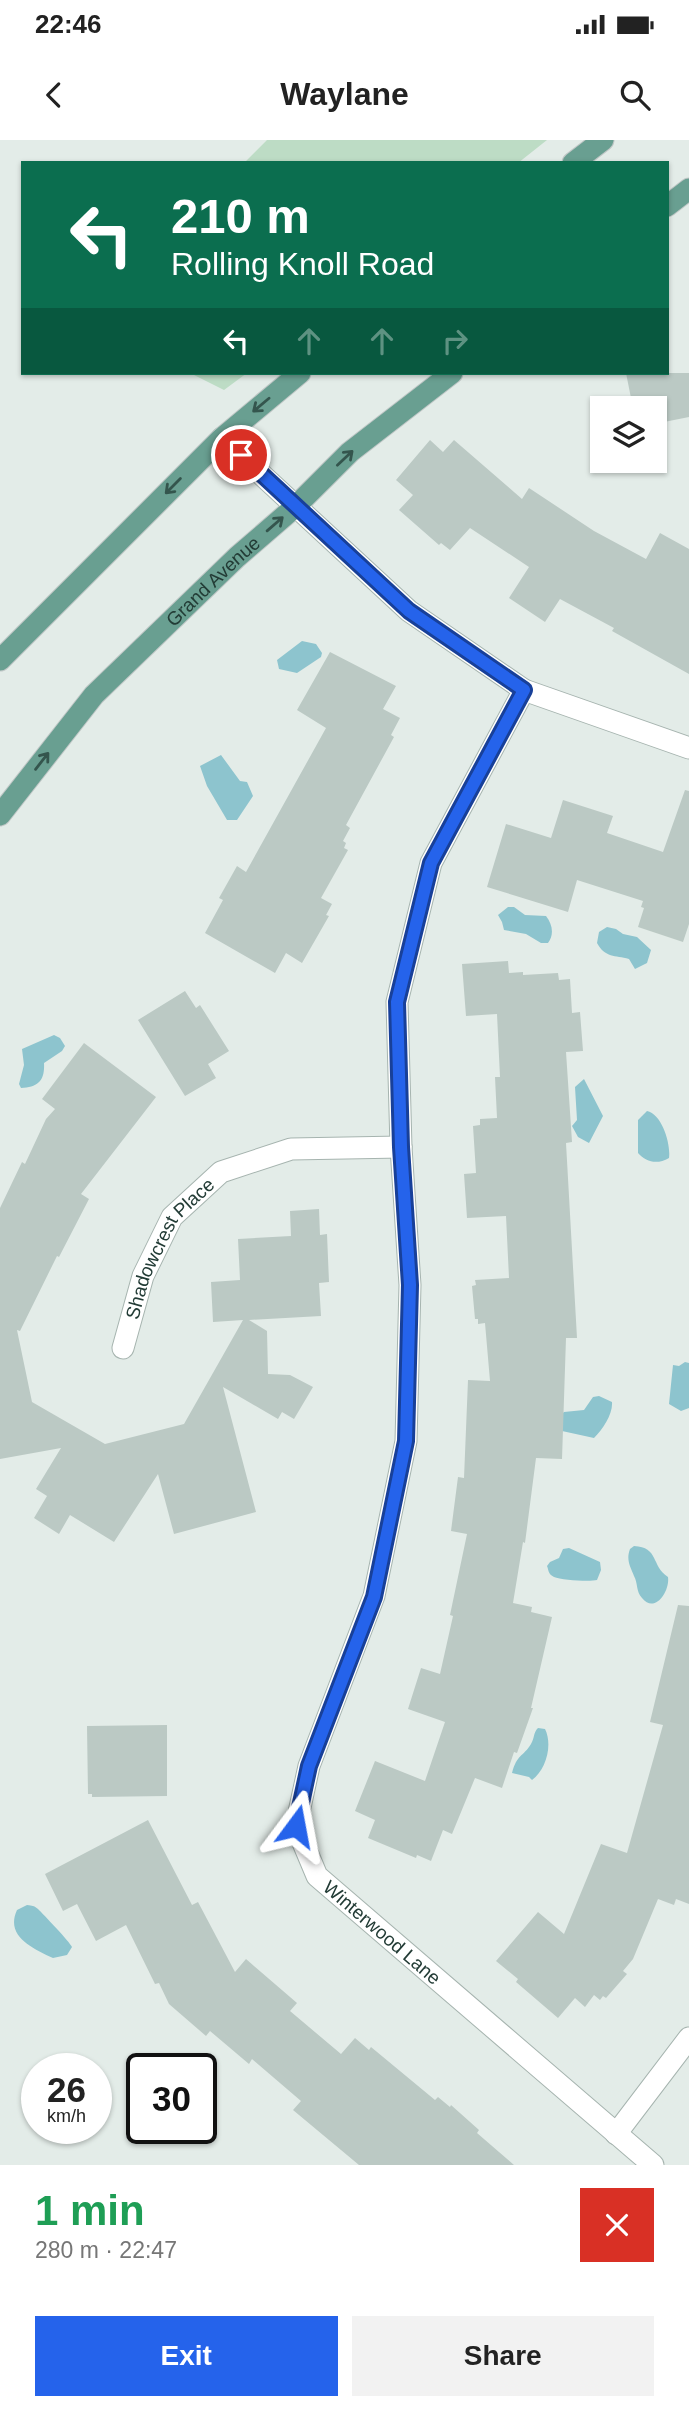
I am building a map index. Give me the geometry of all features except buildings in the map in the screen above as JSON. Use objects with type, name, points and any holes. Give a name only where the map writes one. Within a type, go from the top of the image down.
[{"type":"main road","points":[[576,161],[603,140]]},
{"type":"main road","points":[[669,204],[689,189]]},
{"type":"main road","points":[[0,660],[222,438],[298,375]]},
{"type":"main road","name":"Grand Avenue","points":[[0,815],[94,695],[237,557],[296,506],[349,452],[449,375]]},
{"type":"street","points":[[222,438],[409,611],[524,690],[689,748]]},
{"type":"street","name":"Winterwood Lane","points":[[524,690],[431,863],[397,1002],[401,1147],[410,1285],[406,1441],[374,1597],[309,1766],[296,1826],[317,1876],[653,2165]]},
{"type":"street","name":"Shadowcrest Place","points":[[123,1348],[143,1276],[172,1217],[221,1172],[290,1149],[401,1147]]},
{"type":"street","points":[[617,2134],[689,2038]]},
{"type":"green space","points":[[267,140],[547,140],[521,161],[246,161]]},
{"type":"green space","points":[[194,375],[244,375],[224,390]]},
{"type":"water","points":[[302,641],[316,644],[322,653],[321,657],[297,673],[279,669],[277,660]]},
{"type":"water","points":[[221,755],[240,781],[247,782],[253,796],[237,820],[227,820],[207,786],[200,766]]},
{"type":"water","points":[[508,907],[514,907],[525,915],[546,916],[552,930],[548,943],[541,943],[526,934],[504,930],[498,915]]},
{"type":"water","points":[[607,927],[637,937],[651,950],[647,963],[635,969],[629,959],[603,951],[597,943],[599,932]]},
{"type":"water","points":[[54,1035],[60,1038],[65,1046],[62,1051],[44,1063],[42,1079],[39,1082],[21,1088],[19,1084],[24,1065],[22,1049]]},
{"type":"water","points":[[584,1079],[603,1116],[589,1143],[578,1137],[572,1126],[577,1120],[575,1087]]},
{"type":"water","points":[[647,1111],[661,1123],[667,1138],[669,1158],[665,1160],[652,1161],[638,1153],[638,1120]]},
{"type":"water","points":[[685,1362],[689,1363],[689,1408],[681,1411],[669,1404],[673,1365],[679,1366]]},
{"type":"water","points":[[599,1396],[612,1402],[612,1407],[607,1421],[594,1438],[562,1431],[559,1417],[564,1412],[584,1410],[593,1397]]},
{"type":"water","points":[[634,1546],[642,1547],[651,1553],[659,1568],[668,1577],[667,1588],[656,1602],[647,1602],[639,1593],[628,1560],[630,1549]]},
{"type":"water","points":[[569,1548],[600,1562],[601,1570],[597,1580],[569,1580],[551,1575],[547,1566],[559,1558],[563,1549]]},
{"type":"water","points":[[538,1728],[545,1729],[548,1750],[541,1770],[532,1780],[512,1773]]},
{"type":"water","points":[[27,1905],[38,1909],[70,1944],[72,1947],[67,1955],[53,1958],[29,1945],[18,1934],[14,1919],[17,1910]]},
{"type":"route","points":[[241,455],[409,611],[524,690],[431,863],[397,1002],[401,1147],[410,1285],[406,1441],[374,1597],[309,1766],[296,1826]]}]
